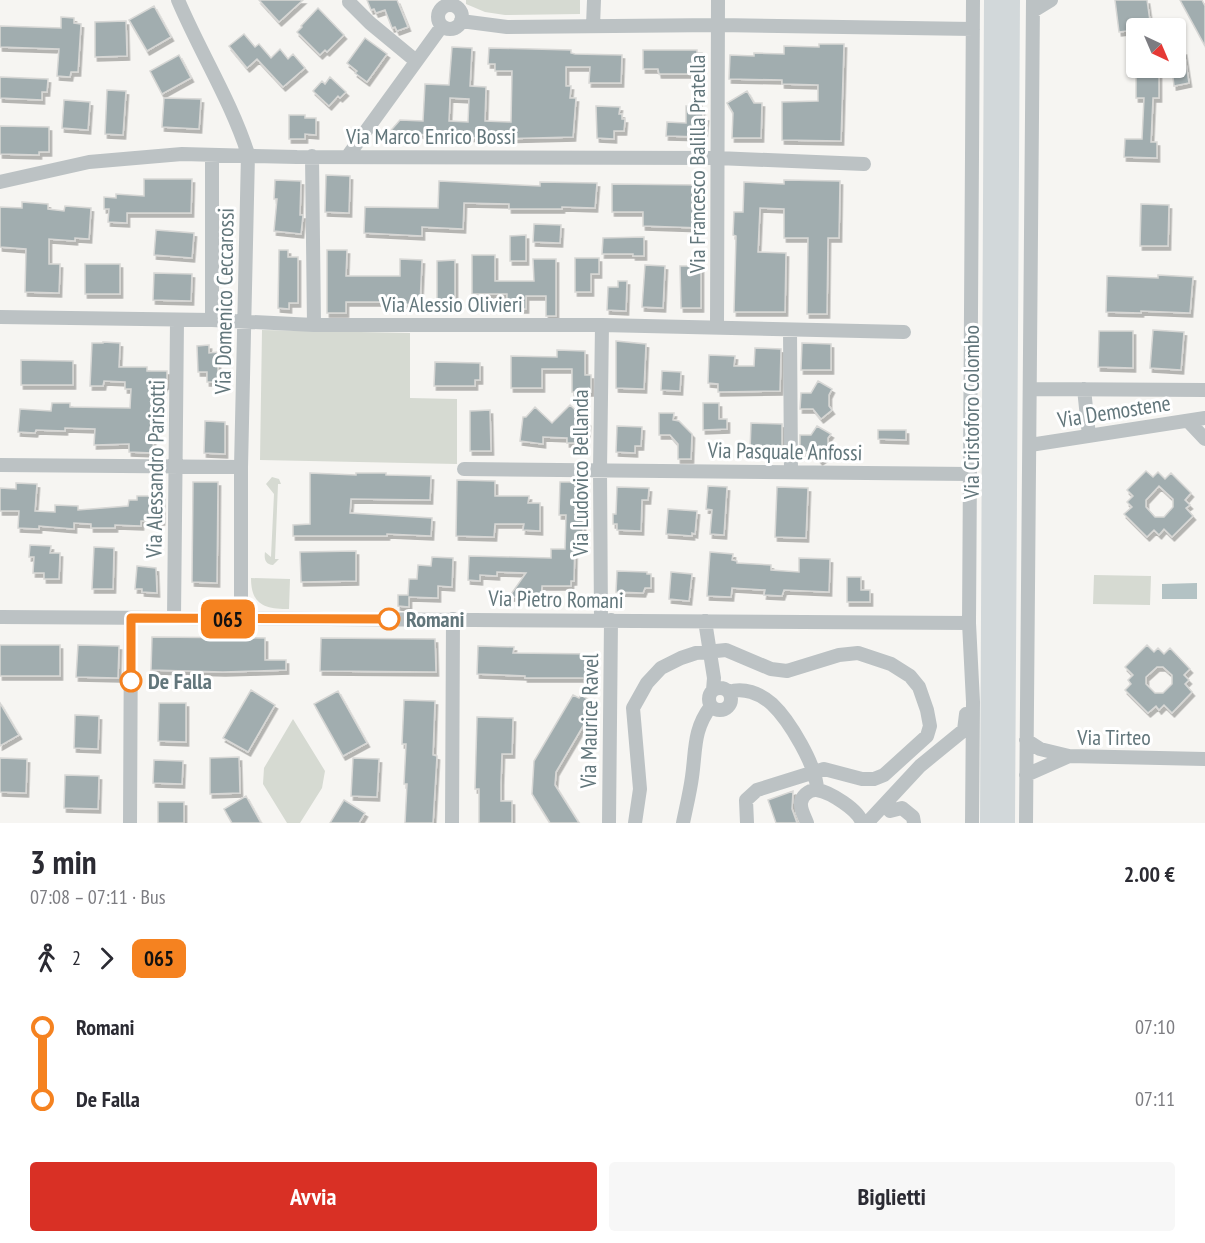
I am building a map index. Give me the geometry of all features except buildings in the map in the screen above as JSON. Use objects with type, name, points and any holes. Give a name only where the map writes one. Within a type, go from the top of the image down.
[{"type":"main road","name":"Via Cristoforo Colombo","points":[[989,823],[993,0]]},
{"type":"main road","name":"Via Cristoforo Colombo","points":[[1006,823],[1011,0]]},
{"type":"street","name":"Via Domenico Ceccarossi","points":[[178,0],[239,126],[248,154],[241,467],[241,619]]},
{"type":"street","points":[[593,26],[594,0]]},
{"type":"street","name":"Via Francesco Balilla Pratella","points":[[717,328],[718,0]]},
{"type":"street","name":"Via Cristoforo Colombo","points":[[972,823],[973,702],[969,624],[973,0]]},
{"type":"street","points":[[1026,823],[1033,5],[1051,0]]},
{"type":"street","points":[[349,2],[370,23],[416,61]]},
{"type":"street","points":[[441,4],[457,8],[461,21],[455,28],[442,26],[438,18],[441,4]]},
{"type":"street","points":[[461,21],[507,27],[719,26],[973,29]]},
{"type":"street","points":[[347,157],[442,26]]},
{"type":"street","name":"Via Marco Enrico Bossi","points":[[0,182],[89,162],[182,154],[717,158],[864,164]]},
{"type":"street","points":[[212,156],[212,320]]},
{"type":"street","points":[[312,156],[314,325]]},
{"type":"street","name":"Via Alessio Olivieri","points":[[0,318],[212,320],[314,325],[602,326],[904,332]]},
{"type":"street","name":"Via Alessandro Parisotti","points":[[174,618],[177,321]]},
{"type":"street","name":"Via Ludovico Bellanda","points":[[602,326],[600,470],[606,621]]},
{"type":"street","points":[[790,330],[791,472]]},
{"type":"street","name":"Via Demostene","points":[[1030,389],[1205,390]]},
{"type":"street","points":[[1084,389],[1089,436]]},
{"type":"street","name":"Via Demostene","points":[[1030,445],[1205,418]]},
{"type":"street","points":[[1188,421],[1205,439]]},
{"type":"street","points":[[0,465],[241,467]]},
{"type":"street","name":"Via Pasquale Anfossi","points":[[464,468],[970,474]]},
{"type":"street","name":"Via Pietro Romani","points":[[0,617],[969,624]]},
{"type":"street","points":[[130,823],[131,618]]},
{"type":"street","points":[[452,823],[453,619]]},
{"type":"street","name":"Via Maurice Ravel","points":[[606,621],[609,823]]},
{"type":"street","points":[[705,621],[714,678],[709,700],[711,706],[718,710],[725,709],[731,699],[729,692],[723,688],[713,690]]},
{"type":"street","points":[[635,823],[640,789],[633,708],[646,683],[661,668],[696,653],[726,651],[771,669],[787,671],[839,655],[858,653],[891,664],[910,676],[919,687],[930,726],[925,738],[888,772],[874,779],[862,779],[831,769],[813,771],[757,790],[746,800],[747,823]]},
{"type":"street","points":[[729,692],[738,689],[753,693],[770,702],[779,712],[797,739],[817,779],[817,790]]},
{"type":"street","points":[[888,813],[902,785],[935,751],[964,730],[966,713],[973,702]]},
{"type":"street","points":[[683,823],[692,777],[696,738],[702,719],[711,706]]},
{"type":"street","points":[[925,738],[935,751]]},
{"type":"street","points":[[1026,740],[1040,749],[1069,756]]},
{"type":"street","points":[[1198,759],[1205,746]]},
{"type":"street","name":"Via Tirteo","points":[[1026,775],[1069,756],[1198,759]]},
{"type":"street","points":[[888,772],[902,785]]},
{"type":"street","points":[[807,823],[800,804],[801,800],[810,791],[817,790],[854,809],[862,823]]},
{"type":"street","points":[[867,823],[902,808],[913,817],[914,823]]},
{"type":"shaded area","points":[[466,0],[580,0],[580,14],[505,15],[485,12],[466,4]]},
{"type":"shaded area","points":[[262,330],[410,333],[410,398],[457,399],[457,464],[260,460]]},
{"type":"shaded area","points":[[272,477],[279,479],[281,484],[278,484],[275,559],[279,559],[273,565],[266,561],[265,557],[265,552],[271,557],[274,494],[266,484]]},
{"type":"shaded area","points":[[1094,575],[1151,576],[1150,605],[1093,604]]},
{"type":"shaded area","points":[[251,578],[290,579],[289,609],[273,608],[261,604],[254,594]]},
{"type":"shaded area","points":[[1197,583],[1197,599],[1162,599],[1162,584]]},
{"type":"shaded area","points":[[293,719],[325,771],[322,788],[300,823],[287,823],[263,784],[264,768]]},
{"type":"bus line","name":"065","points":[[131,681],[131,618],[389,619]]},
{"type":"place","name":"Romani","points":[[389,619]]},
{"type":"place","name":"De Falla","points":[[131,681]]}]
